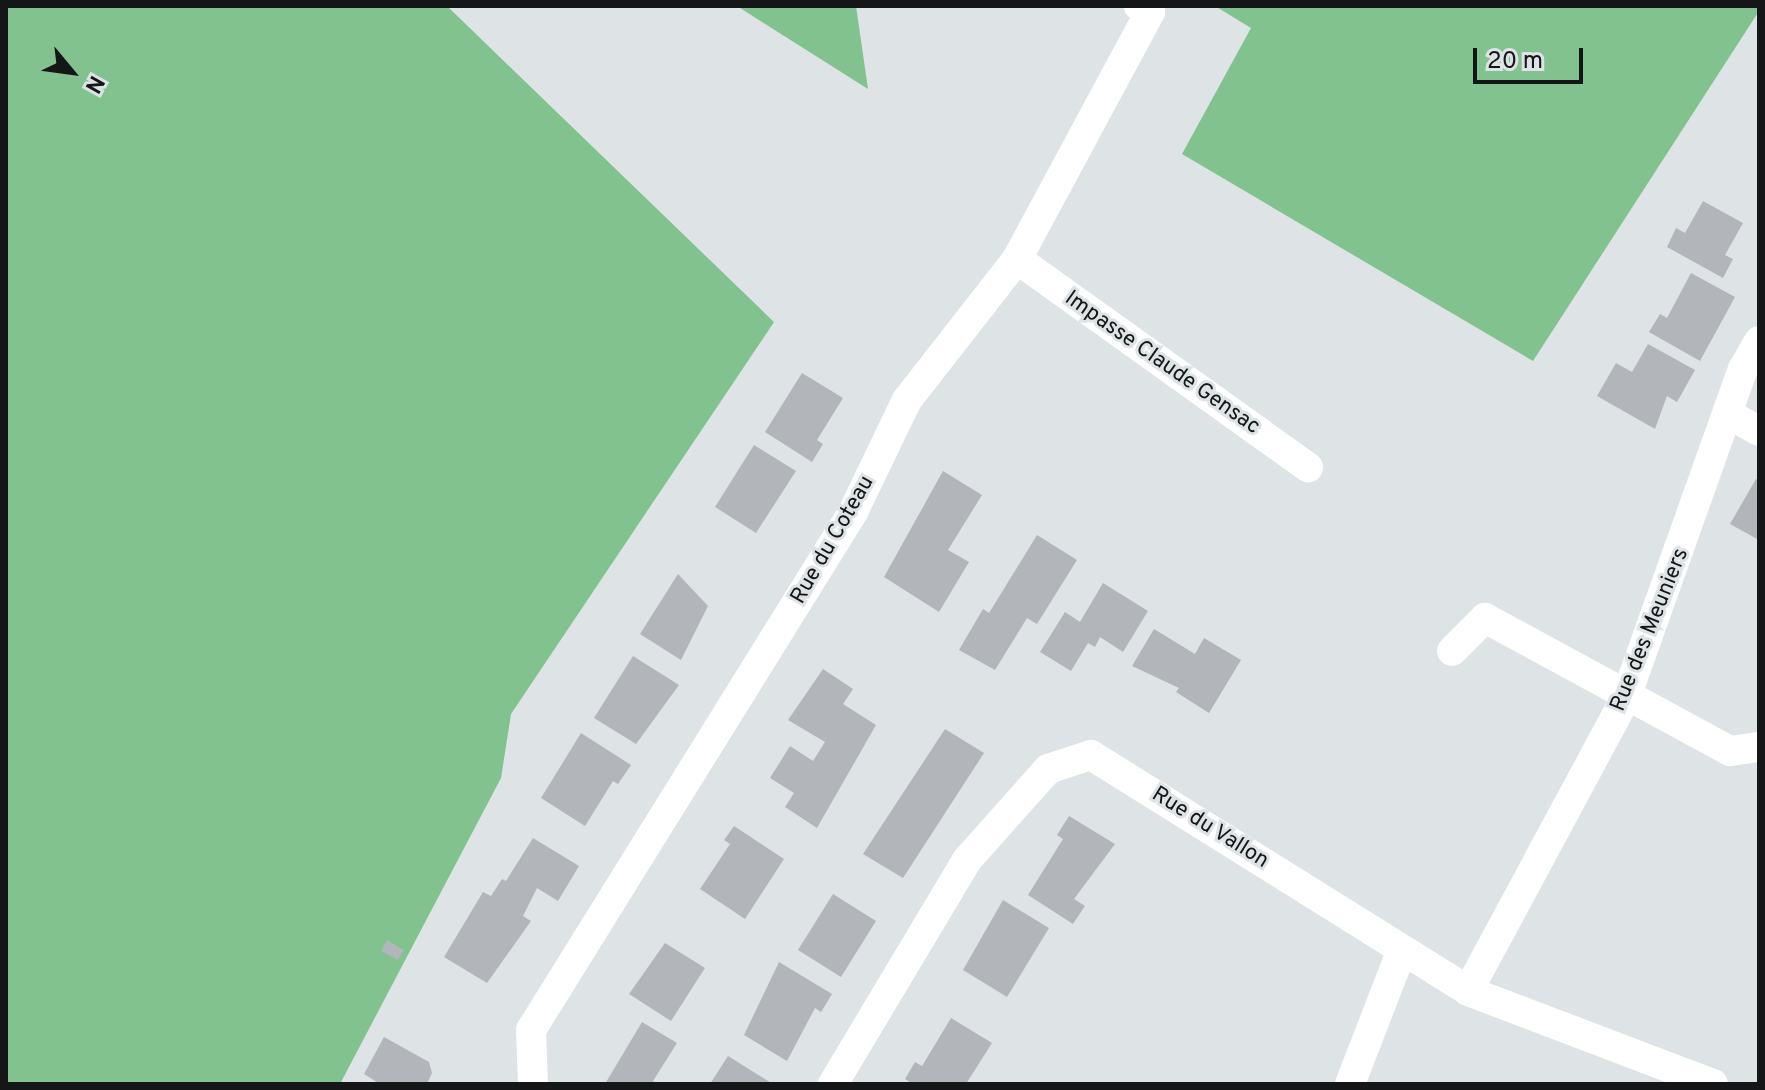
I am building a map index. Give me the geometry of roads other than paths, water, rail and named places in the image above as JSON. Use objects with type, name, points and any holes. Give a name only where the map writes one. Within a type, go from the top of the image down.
[{"type":"street","name":"Rue du Coteau","points":[[533,1084],[531,1030],[853,512],[907,400],[1017,259],[1150,12],[1139,6]]},
{"type":"street","name":"Impasse Claude Gensac","points":[[1017,259],[1308,467]]},
{"type":"street","name":"Rue des Meuniers","points":[[1468,991],[1626,697],[1730,415],[1743,369],[1759,341]]},
{"type":"street","points":[[1730,415],[1759,431]]},
{"type":"street","points":[[1452,651],[1485,618],[1730,751],[1759,747]]},
{"type":"street","name":"Rue du Vallon","points":[[833,1084],[967,860],[1048,769],[1091,755],[1468,991],[1713,1084]]},
{"type":"street","points":[[1350,1084],[1402,950]]}]
